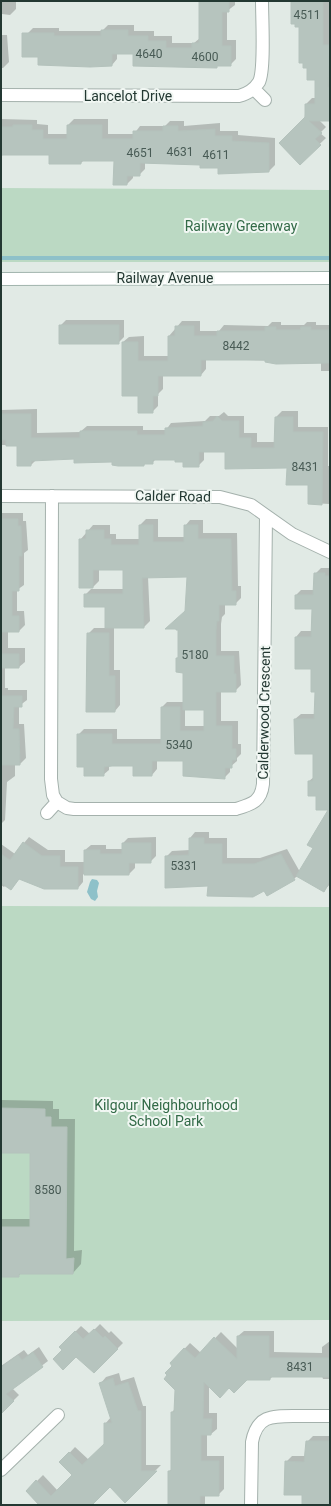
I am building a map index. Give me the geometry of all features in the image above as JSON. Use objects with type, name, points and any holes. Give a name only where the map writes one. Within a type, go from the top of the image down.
[{"type":"street","points":[[262,1],[261,75],[254,89],[265,100]]},
{"type":"street","name":"Lancelot Drive","points":[[1,95],[239,96],[254,89]]},
{"type":"street","name":"Railway Avenue","points":[[1,279],[330,278]]},
{"type":"street","name":"Calder Road","points":[[1,496],[208,496],[241,501],[252,505],[292,534],[330,552]]},
{"type":"street","points":[[47,813],[57,802],[53,795],[51,779],[52,496]]},
{"type":"street","name":"Calderwood Crescent","points":[[57,802],[67,808],[236,809],[254,803],[262,794],[264,784],[266,516]]},
{"type":"street","points":[[1,1470],[58,1415]]},
{"type":"street","points":[[251,1505],[252,1442],[254,1434],[262,1421],[275,1416],[330,1416]]},
{"type":"green space","name":"Railway Greenway","points":[[1,188],[330,190],[330,262],[1,262]]},
{"type":"green space","name":"Kilgour Neighbourhood School Park","points":[[1,906],[330,907],[330,1320],[1,1321]]},
{"type":"water","points":[[92,879],[97,880],[99,883],[97,891],[98,897],[95,901],[91,899],[87,892]]},
{"type":"building","points":[[199,1],[229,1],[229,12],[222,12],[222,46],[231,46],[231,66],[217,66],[217,68],[133,66],[133,54],[112,54],[112,66],[90,67],[38,65],[38,57],[22,57],[22,33],[54,33],[54,36],[101,36],[101,30],[128,30],[128,36],[148,36],[148,41],[166,41],[166,48],[192,48],[192,43],[199,43]]},
{"type":"building","points":[[291,1],[323,1],[323,45],[330,45],[328,87],[330,87],[330,121],[309,121],[322,133],[315,139],[321,145],[300,165],[279,143],[305,117],[305,104],[315,104],[315,80],[307,80],[307,68],[303,68],[303,63],[299,63],[299,27],[295,27],[295,24],[291,24]]},
{"type":"building","points":[[13,125],[32,125],[32,130],[43,130],[43,139],[67,139],[67,125],[102,125],[102,139],[133,139],[133,131],[163,131],[163,126],[178,126],[178,131],[215,129],[215,136],[232,136],[232,141],[269,143],[269,172],[218,174],[218,168],[200,168],[200,165],[140,163],[140,176],[127,176],[127,185],[113,185],[114,161],[81,161],[81,164],[49,164],[49,155],[1,155],[1,127],[13,127]]},
{"type":"building","points":[[59,325],[119,325],[119,344],[59,344]]},
{"type":"building","points":[[175,326],[194,326],[194,336],[217,336],[217,331],[265,331],[265,327],[276,327],[276,330],[300,330],[301,327],[311,327],[311,330],[330,330],[330,363],[276,364],[265,362],[265,360],[201,360],[201,376],[158,376],[158,396],[153,396],[153,413],[138,413],[138,396],[122,396],[122,342],[138,342],[138,361],[168,361],[168,336],[175,336]]},
{"type":"building","points":[[1,414],[31,414],[31,438],[80,438],[80,431],[137,431],[137,435],[165,435],[165,428],[203,426],[203,422],[213,421],[217,416],[222,421],[239,421],[239,438],[251,438],[251,448],[274,448],[275,417],[293,417],[293,432],[323,432],[322,505],[308,504],[308,485],[286,485],[287,468],[225,469],[225,452],[199,452],[199,467],[183,467],[183,462],[175,462],[175,460],[153,460],[153,464],[144,464],[144,466],[118,466],[112,465],[112,462],[74,463],[74,459],[31,461],[31,466],[17,466],[17,446],[6,446],[6,440],[1,440]]},
{"type":"building","points":[[1,519],[18,519],[18,526],[21,526],[22,556],[19,556],[19,591],[12,591],[12,616],[19,616],[19,632],[1,632]]},
{"type":"building","points":[[139,525],[153,525],[153,542],[184,542],[184,525],[198,525],[198,539],[231,539],[232,591],[236,591],[236,605],[219,605],[219,621],[217,621],[216,631],[216,656],[234,656],[234,674],[236,674],[236,692],[216,692],[216,726],[232,726],[232,749],[236,749],[236,760],[232,760],[232,768],[225,768],[225,779],[183,776],[183,761],[152,761],[152,776],[133,776],[133,766],[112,766],[104,767],[104,776],[84,776],[84,767],[77,767],[77,734],[112,734],[112,744],[161,744],[161,707],[180,707],[180,731],[204,731],[204,710],[183,710],[183,673],[176,672],[176,658],[178,658],[178,630],[165,629],[185,611],[187,577],[142,578],[144,628],[105,628],[105,607],[84,607],[84,594],[123,594],[123,570],[93,570],[93,588],[79,588],[79,539],[86,539],[86,530],[104,530],[104,539],[111,539],[111,545],[139,545]]},
{"type":"building","points":[[314,573],[325,573],[325,576],[330,576],[330,881],[324,892],[296,876],[313,848],[307,845],[328,810],[316,810],[316,796],[308,796],[308,781],[313,781],[313,754],[295,754],[294,719],[314,719],[315,692],[311,692],[311,669],[295,669],[295,637],[311,637],[312,609],[295,609],[295,595],[313,595]]},
{"type":"building","points":[[87,633],[109,633],[109,676],[115,676],[115,712],[86,712]]},
{"type":"building","points":[[1,654],[19,654],[19,668],[1,668]]},
{"type":"building","points":[[1,696],[22,696],[22,707],[14,707],[13,729],[19,729],[20,765],[1,765]]},
{"type":"building","points":[[189,838],[204,838],[204,844],[222,844],[222,864],[254,864],[281,854],[295,880],[267,896],[264,891],[253,897],[207,896],[208,886],[165,888],[165,856],[189,855]]},
{"type":"building","points":[[23,842],[42,856],[60,856],[60,867],[78,867],[78,889],[44,889],[19,879],[11,890],[1,883],[1,854],[10,860]]},
{"type":"building","points":[[122,843],[151,843],[151,863],[129,863],[129,875],[84,875],[84,850],[100,850],[100,854],[122,854]]},
{"type":"building","points":[[1,1108],[45,1109],[45,1117],[51,1117],[51,1127],[67,1127],[66,1259],[74,1258],[73,1274],[19,1274],[19,1277],[1,1277],[1,1227],[30,1227],[30,1153],[1,1153]]},
{"type":"building","points":[[94,1329],[103,1338],[105,1336],[118,1349],[94,1373],[76,1357],[63,1370],[53,1359],[62,1350],[59,1347],[75,1331],[83,1339]]},
{"type":"building","points":[[237,1336],[269,1336],[269,1358],[330,1358],[330,1377],[270,1377],[270,1380],[247,1380],[234,1393],[229,1388],[220,1398],[204,1382],[203,1419],[212,1419],[211,1435],[201,1435],[201,1461],[219,1461],[219,1496],[200,1496],[200,1505],[168,1505],[168,1471],[171,1471],[171,1412],[174,1412],[175,1390],[164,1379],[167,1375],[165,1373],[172,1366],[170,1363],[184,1348],[195,1358],[214,1337],[237,1359]]},
{"type":"building","points":[[33,1352],[43,1367],[6,1394],[14,1401],[1,1414],[1,1367],[18,1355],[22,1360]]},
{"type":"building","points":[[113,1378],[115,1386],[128,1382],[138,1411],[141,1411],[141,1471],[157,1471],[125,1503],[110,1487],[92,1505],[39,1505],[26,1491],[36,1480],[51,1496],[72,1475],[59,1462],[69,1452],[82,1465],[104,1444],[104,1423],[112,1423],[99,1383]]},
{"type":"building","points":[[306,1441],[330,1441],[330,1505],[302,1505],[302,1495],[284,1495],[285,1461],[304,1462]]},
{"type":"waterway","points":[[1,258],[330,258]]}]
